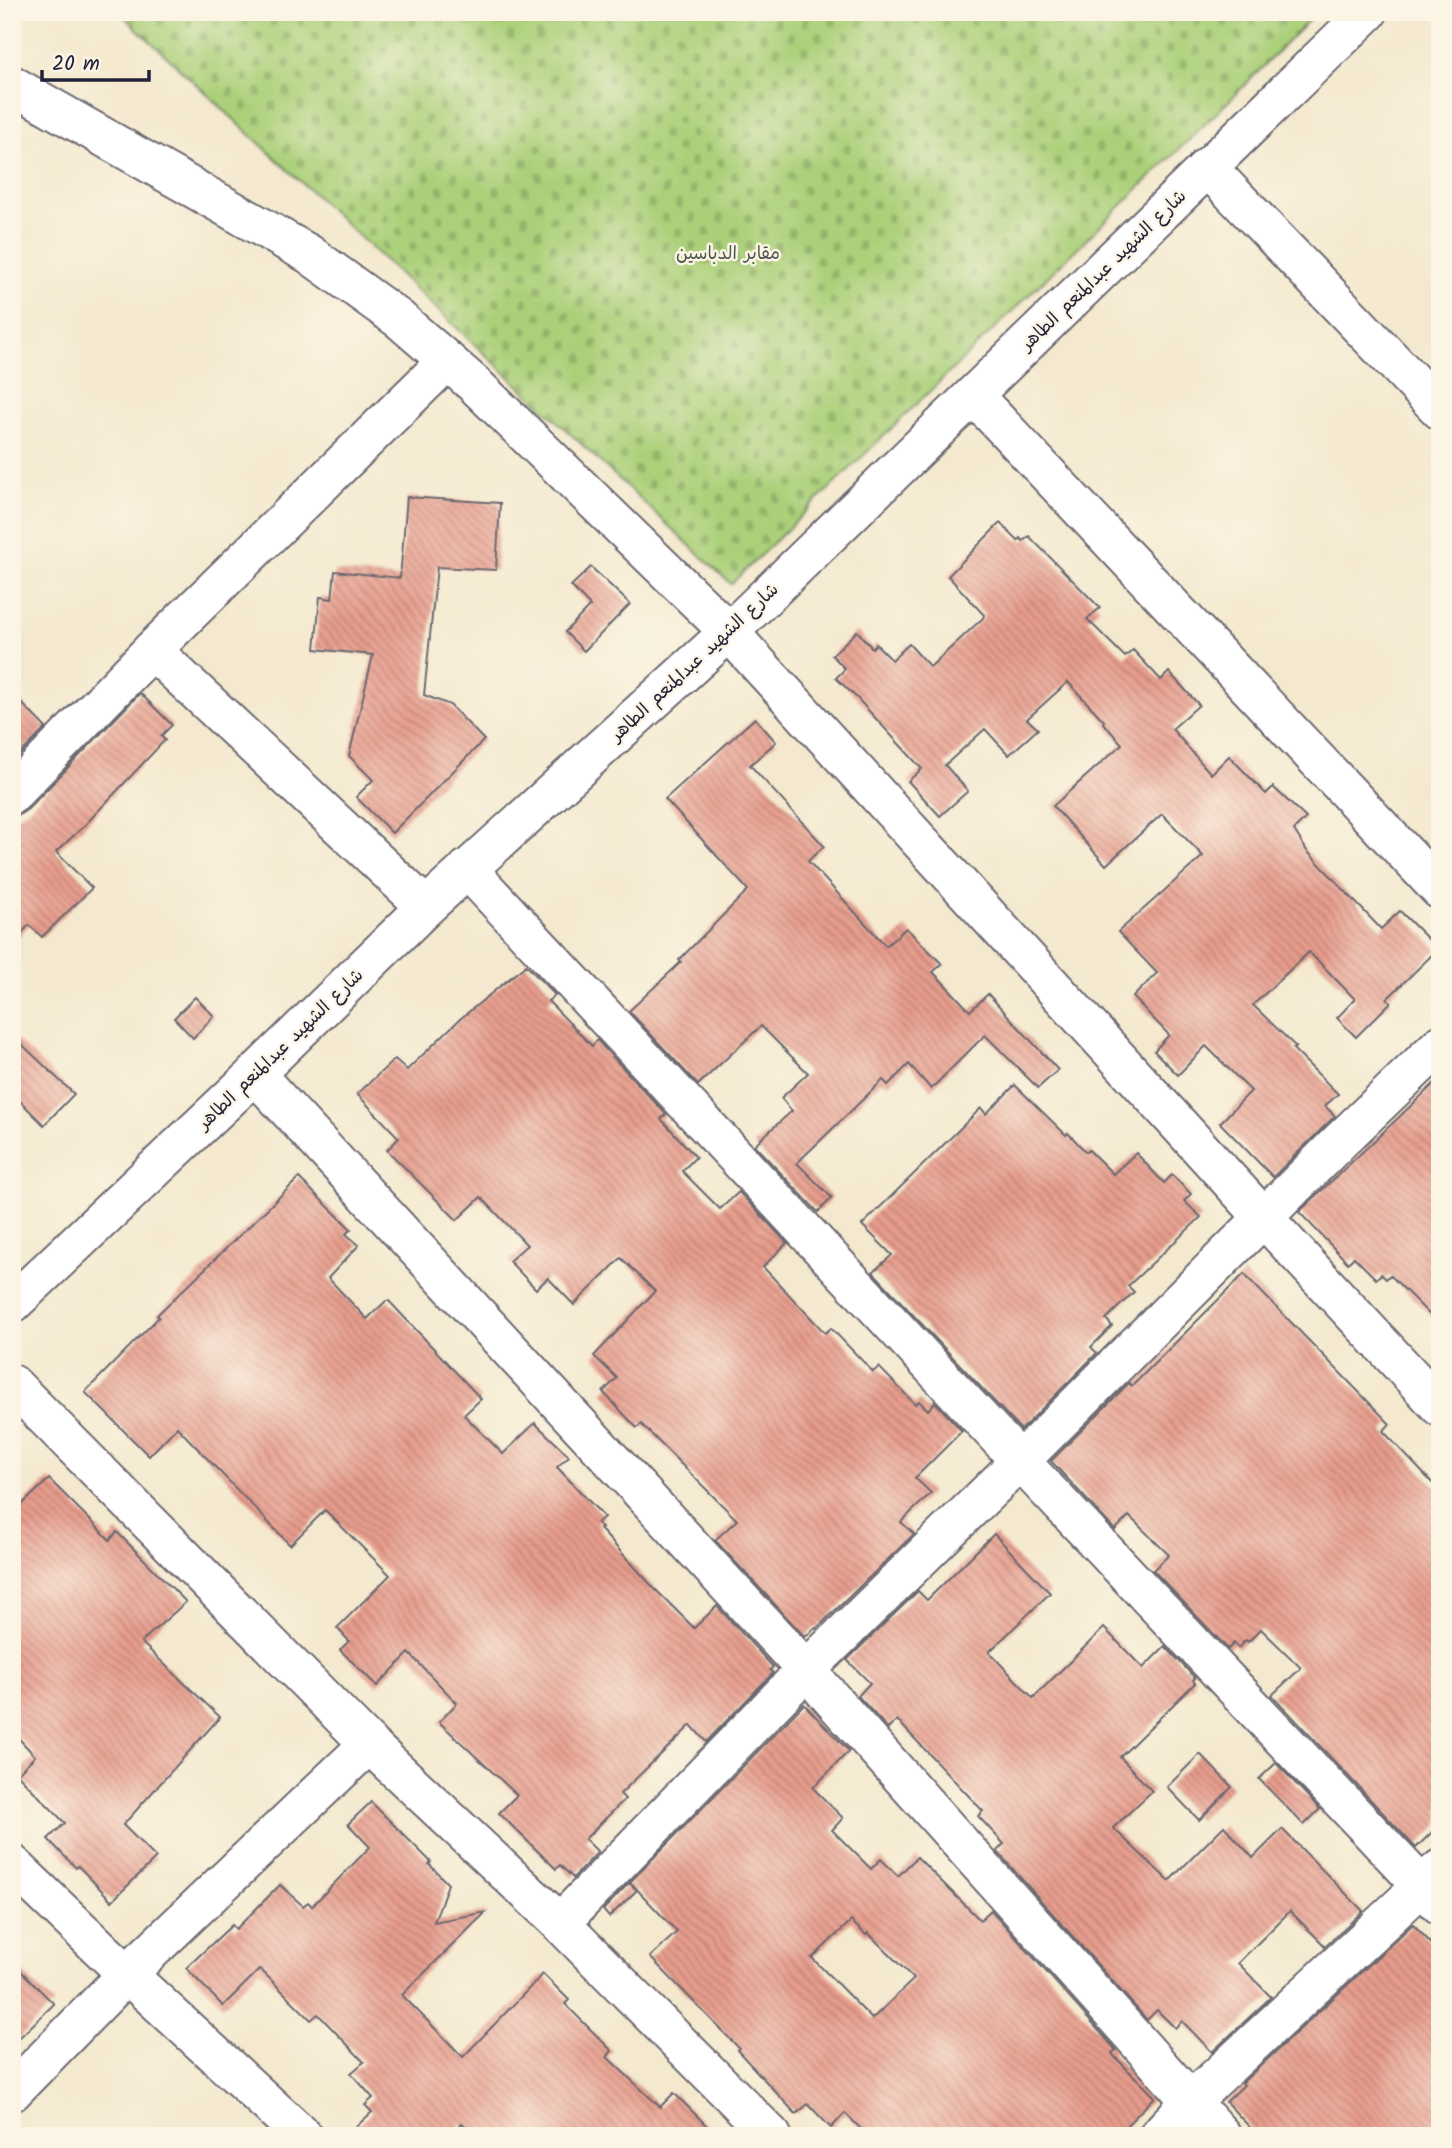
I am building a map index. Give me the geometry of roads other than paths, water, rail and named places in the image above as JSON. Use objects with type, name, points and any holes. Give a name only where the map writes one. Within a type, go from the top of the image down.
[{"type":"street","name":"شارع الشهيد عبدالمنعم الطاهر","points":[[12,1304],[255,1074],[426,906],[729,632],[1368,12]]},
{"type":"street","points":[[12,85],[309,254],[399,319],[447,361],[729,632],[1440,1408]]},
{"type":"street","points":[[1207,167],[1440,410]]},
{"type":"street","points":[[12,794],[152,650],[447,361]]},
{"type":"street","points":[[974,396],[1440,890]]},
{"type":"street","points":[[152,650],[426,906]]},
{"type":"street","points":[[467,869],[1020,1461],[1434,1886],[1190,2102],[1158,2136]]},
{"type":"street","points":[[560,1923],[806,1670],[1440,1045]]},
{"type":"street","points":[[255,1074],[806,1670],[1222,2136]]},
{"type":"street","points":[[12,1384],[369,1744],[560,1923],[772,2136]]},
{"type":"street","points":[[12,2092],[127,1974],[369,1744]]},
{"type":"street","points":[[12,1864],[303,2136]]},
{"type":"park label","name":"مقابر الدباسين","points":[[728,253]]}]
